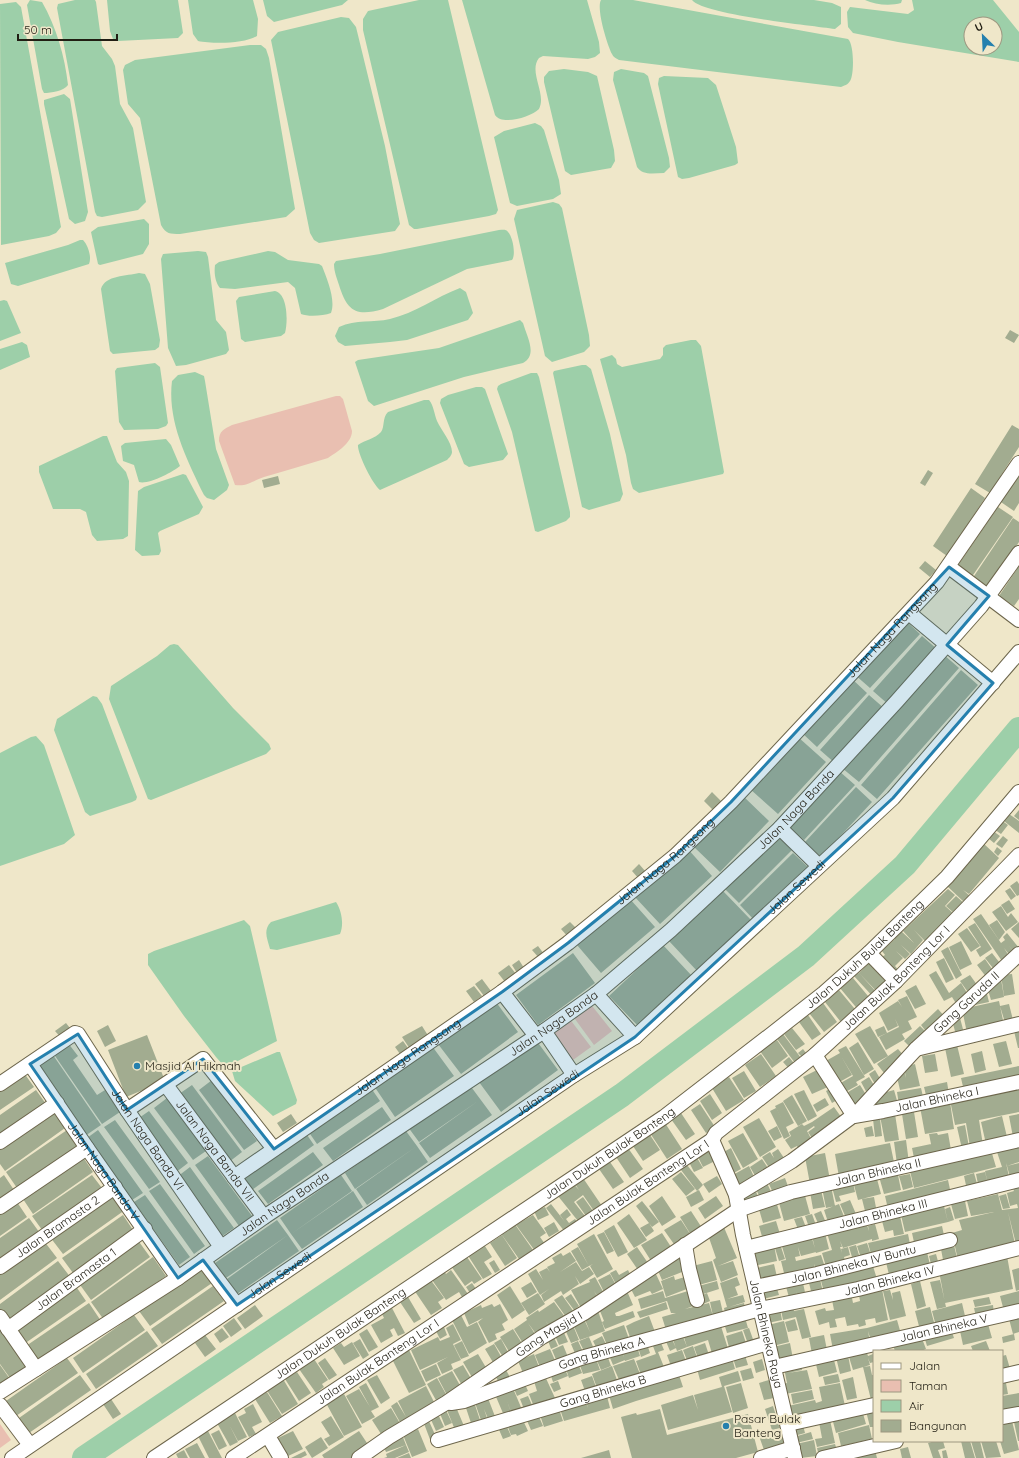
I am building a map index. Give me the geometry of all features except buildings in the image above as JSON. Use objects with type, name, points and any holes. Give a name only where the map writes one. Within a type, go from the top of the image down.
[{"type":"street","name":"Jalan Naga Rangsang","points":[[234,1177],[502,992],[568,944],[675,856],[732,802],[909,613],[949,567],[1019,463]]},
{"type":"street","name":"Jalan Naga Banda","points":[[0,1392],[178,1278],[264,1217],[596,994],[671,930],[780,828],[947,645],[989,596],[1019,553]]},
{"type":"street","points":[[949,567],[1019,620]]},
{"type":"street","points":[[909,613],[993,683]]},
{"type":"street","name":"Jalan Sewedi","points":[[12,1458],[574,1075],[635,1037],[893,798],[1019,652]]},
{"type":"street","name":"Jalan Dukuh Bulak Banteng","points":[[154,1458],[664,1117],[818,998],[869,953],[947,877],[1019,792]]},
{"type":"street","points":[[780,828],[819,866]]},
{"type":"street","name":"Jalan Bulak Banteng Lor I","points":[[233,1458],[493,1287],[712,1140],[716,1133],[815,1055],[896,982],[1019,856]]},
{"type":"street","points":[[869,953],[896,982]]},
{"type":"street","name":"Gang Garuda II","points":[[916,1050],[1018,957]]},
{"type":"street","points":[[502,992],[540,1033],[574,1075]]},
{"type":"street","points":[[596,994],[635,1037]]},
{"type":"street","points":[[916,1050],[1019,1024]]},
{"type":"street","name":"Jalan Naga Banda VI","points":[[30,1064],[75,1033],[78,1034],[127,1110],[222,1247]]},
{"type":"street","name":"Jalan Bhineka I","points":[[736,1195],[792,1161],[854,1116],[916,1050]]},
{"type":"street","points":[[815,1055],[854,1116]]},
{"type":"street","points":[[127,1110],[203,1059],[274,1149]]},
{"type":"street","points":[[0,1084],[30,1064]]},
{"type":"street","name":"Jalan Naga Banda V","points":[[30,1064],[178,1278]]},
{"type":"street","name":"Jalan Bhineka I","points":[[854,1116],[1019,1082]]},
{"type":"street","name":"Jalan Naga Banda VII","points":[[166,1085],[264,1217]]},
{"type":"street","points":[[0,1142],[57,1103]]},
{"type":"street","name":"Jalan Bhineka Raya","points":[[712,1140],[736,1195],[746,1248],[794,1453]]},
{"type":"street","name":"Jalan Bhineka II","points":[[738,1210],[791,1192],[1019,1140]]},
{"type":"street","points":[[0,1207],[87,1148]]},
{"type":"street","name":"Jalan Bhineka III","points":[[746,1248],[1019,1180]]},
{"type":"street","name":"Jalan Bramasta 2","points":[[0,1267],[115,1187]]},
{"type":"street","name":"Gang Masjid I","points":[[359,1458],[389,1437],[446,1403],[542,1336],[584,1313],[738,1210]]},
{"type":"street","name":"Jalan Bramasta 1","points":[[8,1329],[145,1229]]},
{"type":"street","name":"Jalan Bhineka IV Buntu","points":[[755,1287],[817,1274],[950,1240]]},
{"type":"street","points":[[685,1245],[689,1269],[698,1300]]},
{"type":"street","name":"Jalan Bhineka IV","points":[[760,1309],[858,1289],[1019,1248]]},
{"type":"street","points":[[203,1260],[237,1305]]},
{"type":"street","name":"Gang Bhineka A","points":[[446,1403],[464,1400],[581,1358],[760,1309]]},
{"type":"street","name":"Jalan Bhineka V","points":[[774,1367],[1019,1311]]},
{"type":"street","points":[[0,1317],[36,1369]]},
{"type":"street","name":"Gang Bhineka B","points":[[438,1440],[768,1343]]},
{"type":"street","points":[[1003,1376],[1019,1372]]},
{"type":"street","points":[[0,1405],[30,1445]]},
{"type":"street","points":[[788,1424],[873,1405]]},
{"type":"street","points":[[1003,1417],[1019,1414]]},
{"type":"street","points":[[268,1436],[281,1458]]},
{"type":"street","points":[[824,1458],[892,1442]]},
{"type":"street","points":[[761,1458],[794,1453]]},
{"type":"highlighted area","points":[[949,567],[989,596],[947,645],[993,683],[893,798],[635,1037],[237,1305],[203,1260],[178,1278],[30,1064],[78,1034],[127,1110],[203,1059],[274,1149],[502,992],[568,943],[675,856],[731,802]]},
{"type":"green space","points":[[340,396],[343,399],[352,431],[350,439],[343,447],[328,458],[264,477],[247,484],[235,485],[219,441],[222,431],[232,425]]},
{"type":"green space","points":[[589,1002],[612,1031],[594,1045],[572,1015]]},
{"type":"green space","points":[[569,1018],[591,1047],[573,1060],[551,1031]]},
{"type":"green space","points":[[0,1424],[11,1440],[0,1448]]},
{"type":"water","points":[[30,0],[42,2],[52,21],[65,64],[68,85],[64,89],[44,93],[42,89],[27,5]]},
{"type":"water","points":[[75,0],[95,0],[96,2],[102,46],[112,59],[115,66],[120,104],[133,128],[146,202],[138,210],[102,217],[97,216],[95,212],[57,8],[58,4]]},
{"type":"water","points":[[107,0],[178,0],[183,33],[178,38],[118,41],[113,39],[110,31]]},
{"type":"water","points":[[188,0],[253,0],[258,19],[257,36],[245,41],[228,43],[198,41],[193,34]]},
{"type":"water","points":[[263,0],[348,0],[342,5],[274,22],[267,16]]},
{"type":"water","points":[[419,0],[448,0],[498,210],[496,214],[489,216],[414,229],[409,225],[363,30],[363,19],[368,11]]},
{"type":"water","points":[[462,0],[587,0],[599,42],[600,53],[595,57],[588,59],[543,56],[539,58],[535,70],[541,97],[539,109],[530,115],[517,119],[504,120],[495,115]]},
{"type":"water","points":[[601,0],[633,0],[848,39],[853,58],[851,79],[847,84],[841,87],[619,60],[612,55],[605,35],[600,10]]},
{"type":"water","points":[[692,0],[814,0],[832,3],[841,7],[841,24],[835,29],[759,19],[716,10]]},
{"type":"water","points":[[865,0],[902,0],[901,3],[888,5],[873,3]]},
{"type":"water","points":[[912,0],[993,0],[1019,32],[1019,62],[983,56],[1003,56],[1003,16],[963,16],[963,53],[853,33],[848,27],[847,12],[850,7],[908,14],[914,10]]},
{"type":"water","points":[[16,2],[21,7],[61,227],[56,233],[49,236],[1,245],[0,4]]},
{"type":"water","points":[[341,17],[349,18],[356,27],[385,146],[400,224],[395,231],[319,243],[314,240],[310,233],[271,40],[278,32]]},
{"type":"water","points":[[250,45],[261,45],[266,49],[269,58],[295,209],[286,217],[180,234],[169,233],[161,225],[140,118],[128,104],[123,70],[125,65],[135,60]]},
{"type":"water","points":[[564,69],[588,72],[597,76],[614,150],[615,161],[611,168],[571,175],[565,171],[544,82],[544,77],[549,71]]},
{"type":"water","points":[[621,69],[644,73],[648,76],[669,158],[670,167],[664,173],[646,173],[639,170],[637,167],[613,80],[614,72]]},
{"type":"water","points":[[664,76],[708,78],[716,85],[736,147],[738,163],[689,178],[682,179],[678,177],[658,84],[659,78]]},
{"type":"water","points":[[64,94],[70,99],[88,212],[85,221],[75,224],[69,219],[44,104],[44,100]]},
{"type":"water","points":[[535,123],[541,126],[544,130],[559,180],[561,194],[553,199],[517,206],[510,203],[494,137],[504,131]]},
{"type":"water","points":[[553,202],[559,204],[562,208],[589,335],[590,346],[584,352],[552,362],[545,356],[514,219],[517,210]]},
{"type":"water","points":[[144,219],[149,224],[149,244],[143,254],[100,265],[98,264],[91,232],[98,227]]},
{"type":"water","points":[[499,230],[506,230],[510,234],[514,250],[512,260],[467,269],[383,309],[366,312],[354,310],[345,301],[334,270],[334,264],[336,261],[380,254]]},
{"type":"water","points":[[80,240],[85,242],[88,248],[90,255],[89,264],[18,286],[11,284],[5,263],[68,245]]},
{"type":"water","points":[[198,251],[206,252],[208,257],[216,320],[226,332],[229,350],[226,354],[186,365],[176,366],[168,348],[161,259],[163,254]]},
{"type":"water","points":[[268,251],[275,252],[288,260],[319,264],[322,266],[332,296],[331,313],[316,316],[301,314],[295,288],[288,282],[235,289],[220,288],[215,277],[215,265],[219,262]]},
{"type":"water","points":[[139,273],[145,274],[150,284],[160,340],[159,347],[155,350],[113,354],[110,351],[101,289],[103,284],[107,281]]},
{"type":"water","points":[[460,288],[466,292],[473,313],[468,320],[407,340],[345,346],[338,342],[335,336],[339,327],[358,322],[390,319],[417,309]]},
{"type":"water","points":[[275,291],[279,293],[285,303],[287,322],[285,333],[281,336],[245,342],[241,339],[236,301],[239,297]]},
{"type":"water","points":[[0,301],[7,301],[21,333],[0,341]]},
{"type":"water","points":[[520,320],[523,323],[531,351],[527,360],[523,363],[464,377],[374,406],[368,401],[355,362],[358,360],[439,348]]},
{"type":"water","points":[[696,340],[701,346],[724,472],[723,474],[639,493],[633,489],[631,483],[626,455],[600,359],[612,355],[616,359],[617,364],[622,367],[660,359],[663,355],[663,348],[666,345]]},
{"type":"water","points":[[22,342],[27,345],[30,357],[0,370],[0,349]]},
{"type":"water","points":[[155,363],[160,367],[168,423],[166,426],[158,429],[124,430],[119,422],[115,371],[117,368]]},
{"type":"water","points":[[586,365],[591,369],[610,434],[623,494],[620,501],[589,510],[582,507],[553,373],[554,371]]},
{"type":"water","points":[[195,372],[204,376],[216,449],[229,485],[227,490],[214,500],[207,498],[204,495],[191,468],[175,425],[172,411],[172,381],[178,375]]},
{"type":"water","points":[[531,373],[537,373],[539,377],[570,512],[570,517],[566,521],[538,532],[535,531],[512,432],[497,389],[501,384]]},
{"type":"water","points":[[476,387],[482,387],[485,389],[508,454],[503,460],[469,467],[464,464],[440,403],[441,399],[448,395]]},
{"type":"water","points":[[424,400],[429,400],[432,405],[437,421],[452,448],[452,454],[447,460],[380,490],[373,482],[366,469],[358,449],[358,445],[381,432],[386,414],[388,412]]},
{"type":"water","points":[[103,436],[107,436],[117,462],[126,472],[129,481],[128,536],[123,539],[97,541],[92,535],[86,512],[80,509],[53,509],[39,472],[39,466]]},
{"type":"water","points":[[166,439],[171,445],[180,466],[154,480],[139,482],[134,465],[123,461],[121,446],[125,443]]},
{"type":"water","points":[[183,474],[186,475],[203,507],[199,514],[158,533],[161,551],[159,555],[142,556],[135,550],[138,491],[144,487]]},
{"type":"water","points":[[170,645],[178,645],[233,708],[269,744],[271,749],[266,754],[151,800],[148,799],[109,699],[111,686],[157,656]]},
{"type":"water","points":[[93,696],[97,697],[102,704],[137,797],[136,800],[132,802],[90,816],[85,812],[54,730],[57,719]]},
{"type":"water","points":[[36,736],[44,745],[75,835],[64,844],[0,866],[0,753],[31,737]]},
{"type":"water","points":[[336,902],[342,918],[340,934],[277,950],[270,949],[266,931],[271,922]]},
{"type":"water","points":[[244,920],[250,926],[277,1041],[228,1066],[223,1065],[184,1016],[148,965],[148,954]]},
{"type":"water","points":[[280,1052],[297,1100],[296,1104],[273,1116],[235,1081],[232,1071]]},
{"type":"waterway","points":[[84,1458],[622,1095],[806,956],[905,865],[1019,729]]},
{"type":"place","name":"Masjid Al Hikmah","points":[[137,1066]]},
{"type":"place","name":"Pasar Bulak Banteng","points":[[726,1426]]}]
